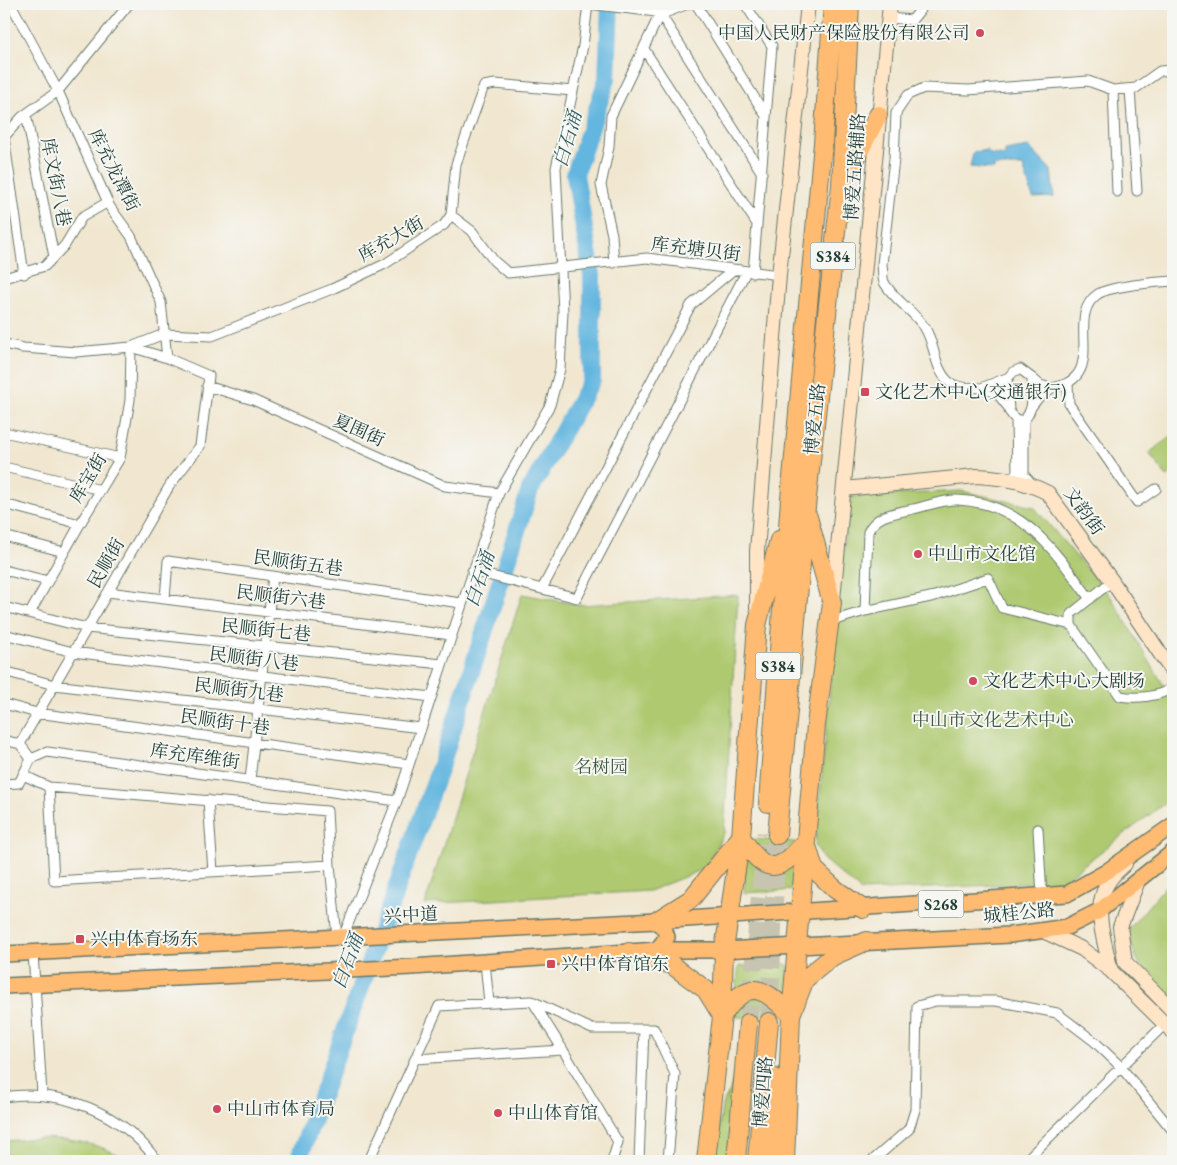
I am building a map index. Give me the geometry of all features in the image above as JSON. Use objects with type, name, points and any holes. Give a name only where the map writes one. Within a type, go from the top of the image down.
[{"type":"highway","name":"博爱五路","points":[[772,834],[798,503],[833,4]]},
{"type":"highway","name":"博爱五路","points":[[798,503],[841,185],[850,4]]},
{"type":"highway","points":[[841,185],[878,115]]},
{"type":"highway","points":[[798,503],[832,603],[816,725],[801,912]]},
{"type":"highway","points":[[706,1161],[722,1016],[724,950],[741,837],[757,625],[798,503]]},
{"type":"highway","points":[[741,837],[754,856],[769,866],[777,866],[789,861],[806,841]]},
{"type":"highway","points":[[656,921],[691,899],[741,837]]},
{"type":"highway","points":[[806,841],[814,869],[835,889],[863,909]]},
{"type":"highway","name":"S268","points":[[786,1161],[792,1015],[801,912]]},
{"type":"highway","name":"S268","points":[[792,1015],[806,979],[833,956],[867,941]]},
{"type":"highway","points":[[629,952],[672,965],[706,990],[722,1016]]},
{"type":"highway","points":[[722,1016],[742,992],[756,990],[772,996],[792,1015]]},
{"type":"highway","name":"博爱四路","points":[[736,1161],[748,1022]]},
{"type":"highway","name":"博爱四路","points":[[757,1161],[769,1022]]},
{"type":"highway","points":[[766,1063],[772,1075],[775,1092],[770,1161]]},
{"type":"main road","name":"城桂公路","points":[[729,916],[863,909],[1067,894],[1106,872],[1173,825]]},
{"type":"main road","name":"城桂公路","points":[[724,950],[1010,935],[1067,927],[1099,911],[1173,852]]},
{"type":"main road","name":"兴中道","points":[[4,954],[729,916]]},
{"type":"main road","points":[[656,921],[664,928],[667,937],[656,950]]},
{"type":"main road","points":[[4,986],[399,967],[656,950],[724,950]]},
{"type":"street","name":"库充龙潭街","points":[[11,4],[58,91],[108,202],[131,236],[161,302],[167,358]]},
{"type":"street","points":[[24,274],[4,137],[26,114],[58,91],[129,4]]},
{"type":"street","points":[[340,937],[397,801],[499,493],[550,405],[560,370],[563,312],[556,168],[583,46],[588,4],[642,10],[660,8]]},
{"type":"street","points":[[660,8],[665,13],[688,4]]},
{"type":"street","points":[[696,4],[766,116]]},
{"type":"street","points":[[472,571],[577,598],[750,272],[758,224],[772,46],[745,4]]},
{"type":"street","points":[[757,625],[757,551],[779,275],[808,4]]},
{"type":"street","name":"博爱五路辅路","points":[[832,603],[890,4]]},
{"type":"street","points":[[889,18],[912,20],[925,4]]},
{"type":"street","points":[[612,263],[612,235],[601,184],[609,147],[611,116],[644,49],[660,8]]},
{"type":"street","points":[[660,8],[762,173]]},
{"type":"street","points":[[644,49],[758,224]]},
{"type":"street","points":[[1009,407],[997,393],[981,388],[956,386],[947,379],[938,364],[926,330],[907,306],[889,290],[883,281],[882,264],[894,159],[896,113],[908,95],[924,88],[968,90],[1088,81],[1113,90],[1130,89],[1136,88],[1160,71],[1173,70]]},
{"type":"street","points":[[451,215],[456,164],[484,86],[495,84],[573,91]]},
{"type":"street","points":[[1130,89],[1137,191]]},
{"type":"street","points":[[1113,90],[1117,192]]},
{"type":"street","name":"库文街八巷","points":[[26,114],[54,257]]},
{"type":"street","points":[[4,278],[24,274],[45,266],[65,245],[82,217],[108,202]]},
{"type":"street","name":"库充塘贝街","points":[[451,215],[472,230],[494,262],[508,273],[647,258],[779,275]]},
{"type":"street","name":"库充大街","points":[[4,344],[24,348],[76,352],[130,347],[164,334],[212,336],[332,289],[384,264],[444,225],[451,215]]},
{"type":"street","points":[[542,589],[692,305],[733,270]]},
{"type":"street","points":[[1032,406],[1039,397],[1052,388],[1068,383],[1080,372],[1084,360],[1084,328],[1088,304],[1097,295],[1112,288],[1173,281]]},
{"type":"street","name":"库充大街","points":[[130,347],[167,358],[208,381]]},
{"type":"street","name":"库宝街","points":[[30,613],[120,458],[130,400],[130,347]]},
{"type":"street","points":[[981,388],[1009,377],[1020,369],[1040,385],[1052,388]]},
{"type":"street","points":[[1009,377],[1009,407],[1012,417],[1020,420]]},
{"type":"street","points":[[1020,420],[1030,414],[1032,406],[1032,378]]},
{"type":"street","name":"夏围街","points":[[208,381],[445,486],[499,493]]},
{"type":"street","name":"民顺街","points":[[20,744],[170,485],[200,446],[208,381]]},
{"type":"street","points":[[1068,383],[1069,404],[1137,502],[1156,489]]},
{"type":"street","points":[[1008,479],[1017,473],[1020,420]]},
{"type":"street","points":[[1020,420],[1024,475],[1034,486]]},
{"type":"street","points":[[4,432],[120,458]]},
{"type":"street","points":[[4,466],[101,490]]},
{"type":"street","name":"文韵街","points":[[844,489],[976,476],[1008,479],[1034,486],[1048,494],[1112,581],[1173,673]]},
{"type":"street","points":[[865,611],[868,532],[872,523],[879,518],[958,500],[994,506],[1042,537],[1090,599]]},
{"type":"street","points":[[4,504],[80,524]]},
{"type":"street","points":[[4,536],[64,552]]},
{"type":"street","name":"民顺街五巷","points":[[165,599],[168,561],[461,603]]},
{"type":"street","points":[[4,570],[48,581]]},
{"type":"street","points":[[250,780],[273,576]]},
{"type":"street","points":[[829,622],[865,611],[935,596],[988,578],[1002,608],[1071,626]]},
{"type":"street","points":[[1112,581],[1071,614],[1071,626],[1120,696],[1140,696],[1167,692],[1173,687]]},
{"type":"street","name":"民顺街六巷","points":[[108,592],[451,635]]},
{"type":"street","name":"民顺街七巷","points":[[4,607],[87,628],[442,664]]},
{"type":"street","name":"民顺街八巷","points":[[4,634],[73,652],[431,697]]},
{"type":"street","name":"民顺街九巷","points":[[4,671],[54,685],[421,728]]},
{"type":"street","name":"民顺街十巷","points":[[4,704],[38,713],[409,764]]},
{"type":"street","points":[[4,740],[20,744],[31,759],[19,783],[4,784]]},
{"type":"street","name":"库充库维街","points":[[31,759],[47,752],[397,801]]},
{"type":"street","points":[[23,775],[49,787],[327,811],[330,865],[340,937]]},
{"type":"street","points":[[49,787],[54,881],[330,865]]},
{"type":"street","points":[[208,800],[213,872]]},
{"type":"street","points":[[1038,829],[1042,896]]},
{"type":"street","points":[[1111,970],[1099,911],[1102,895],[1109,880],[1140,849]]},
{"type":"street","points":[[1139,878],[1120,927],[1125,962],[1173,1010]]},
{"type":"street","points":[[1025,1161],[1121,1067],[1169,1028],[1111,970],[1082,949],[1043,931]]},
{"type":"street","points":[[33,953],[42,1094]]},
{"type":"street","points":[[485,962],[489,1003]]},
{"type":"street","points":[[532,1001],[564,1050],[618,1142],[612,1161]]},
{"type":"street","points":[[374,1161],[371,1156],[439,1006],[532,1001],[592,1029],[654,1029],[675,1074],[668,1161]]},
{"type":"street","points":[[872,1161],[908,1129],[915,1110],[917,1006],[936,1001],[996,1001],[1057,1013],[1095,1042],[1121,1067],[1173,1131]]},
{"type":"street","points":[[639,1161],[644,1029]]},
{"type":"street","points":[[415,1059],[564,1050]]},
{"type":"street","points":[[4,1097],[42,1094],[83,1104],[118,1122],[148,1149],[157,1161]]},
{"type":"green space","points":[[1173,435],[1173,473],[1167,477],[1149,453]]},
{"type":"green space","name":"中山市文化艺术中心","points":[[961,491],[1034,507],[1111,597],[1173,701],[1173,797],[1061,882],[861,891],[823,859],[815,845],[849,497]]},
{"type":"green space","name":"名树园","points":[[522,594],[580,605],[738,595],[724,833],[704,869],[649,891],[425,904]]},
{"type":"green space","points":[[752,839],[796,842],[773,860],[752,843]]},
{"type":"green space","points":[[746,858],[796,861],[796,890],[744,893]]},
{"type":"green space","points":[[1173,877],[1173,1003],[1143,970],[1134,951],[1129,929]]},
{"type":"green space","points":[[783,963],[789,966],[787,997],[735,996],[739,966]]},
{"type":"green space","points":[[760,997],[782,1016],[782,1020],[737,1017],[742,1005]]},
{"type":"green space","points":[[734,1076],[727,1161],[715,1161],[722,1105],[730,1091]]},
{"type":"green space","points":[[40,1138],[63,1139],[84,1143],[106,1149],[126,1159],[125,1161],[4,1161],[4,1141]]},
{"type":"water","points":[[1029,147],[1051,170],[1054,197],[1033,198],[1023,166],[994,166],[994,169],[970,167],[973,153],[987,150],[990,154],[1005,156],[1005,151]]},
{"type":"waterway","name":"白石涌","points":[[298,1161],[443,759],[530,490],[592,380],[592,275],[575,174],[607,79],[610,4]]},
{"type":"tunnel","points":[[748,1023],[766,833]]},
{"type":"tunnel","points":[[769,1022],[777,835]]},
{"type":"place","name":"中国人民财产保险股份有限公司","points":[[980,33]]},
{"type":"place","name":"文化艺术中心(交通银行)","points":[[865,392]]},
{"type":"place","name":"中山市文化馆","points":[[918,554]]},
{"type":"place","name":"文化艺术中心大剧场","points":[[973,681]]},
{"type":"place","name":"兴中体育场东","points":[[80,939]]},
{"type":"place","name":"兴中体育馆东","points":[[551,964]]},
{"type":"place","name":"中山市体育局","points":[[217,1109]]},
{"type":"place","name":"中山体育馆","points":[[498,1113]]}]
